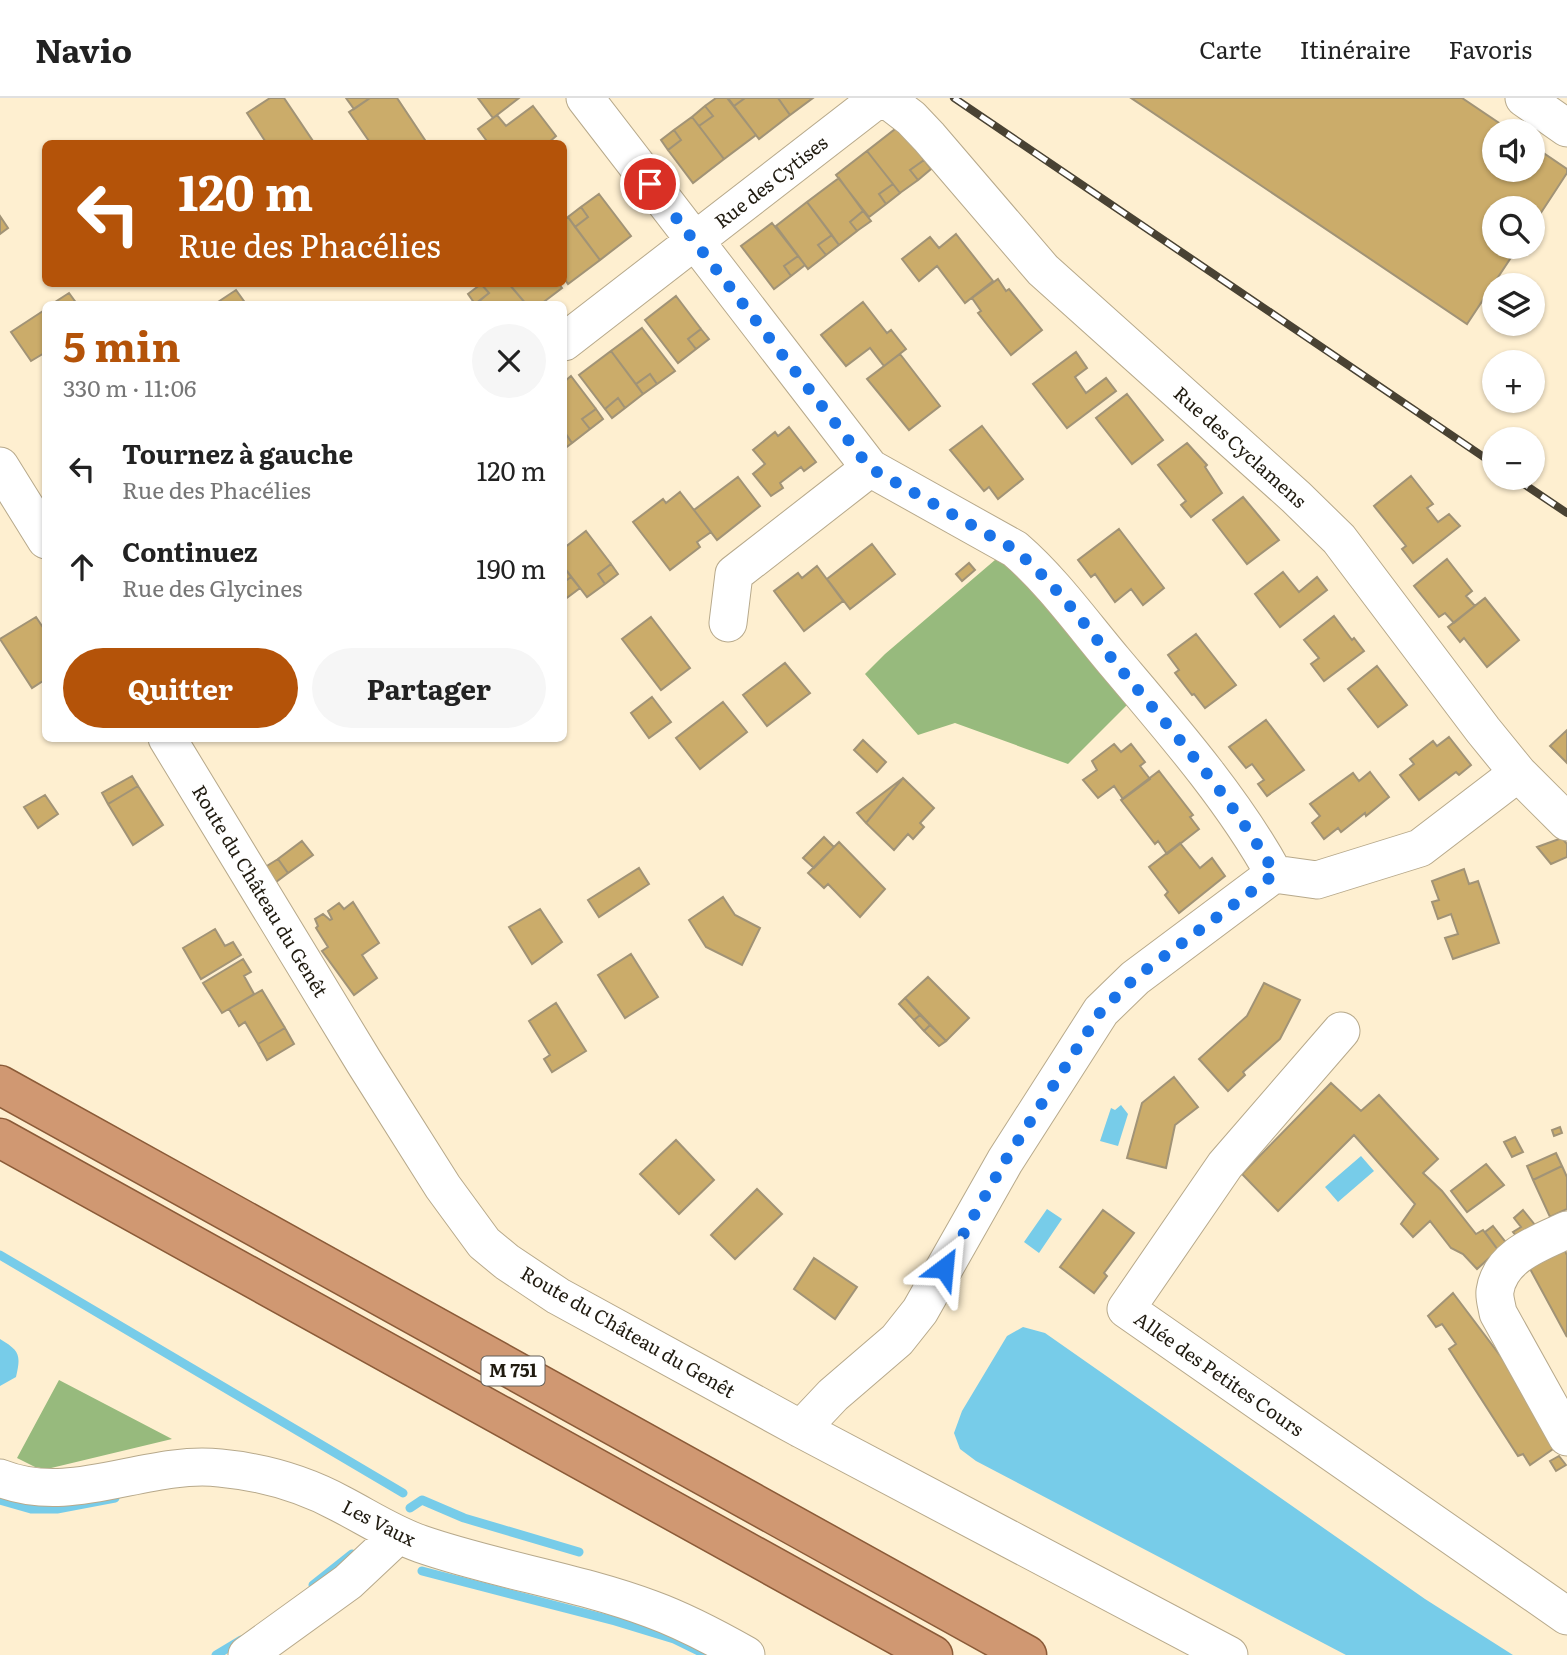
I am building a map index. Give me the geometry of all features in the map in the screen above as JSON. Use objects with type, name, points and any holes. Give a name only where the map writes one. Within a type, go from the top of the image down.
[{"type":"highway","name":"M 751","points":[[0,1085],[1027,1655]]},
{"type":"highway","name":"M 751","points":[[0,1138],[933,1655]]},
{"type":"street","points":[[585,98],[870,468],[1014,549],[1035,566],[1237,815],[1275,874]]},
{"type":"street","name":"Rue des Cytises","points":[[567,340],[879,98]]},
{"type":"street","name":"Rue des Cyclamens","points":[[885,98],[911,118],[929,137],[1043,270],[1296,497],[1339,540],[1451,690],[1518,773],[1567,822]]},
{"type":"street","points":[[1524,98],[1567,128]]},
{"type":"street","points":[[0,466],[41,524]]},
{"type":"street","points":[[728,624],[734,574],[870,468]]},
{"type":"street","name":"Route du Château du Genêt","points":[[169,742],[364,1062],[450,1196],[484,1243],[558,1296],[801,1429],[1229,1655]]},
{"type":"street","points":[[801,1429],[833,1395],[897,1340],[920,1311],[1005,1161],[1101,1011],[1135,978],[1275,874],[1317,880],[1420,848],[1518,773]]},
{"type":"street","name":"Allée des Petites Cours","points":[[1341,1031],[1225,1165],[1126,1309],[1567,1616]]},
{"type":"street","points":[[1567,1230],[1530,1247],[1513,1259],[1499,1275],[1495,1293],[1498,1313],[1567,1437]]},
{"type":"street","name":"Les Vaux","points":[[0,1478],[34,1488],[52,1489],[180,1469],[216,1467],[251,1472],[291,1482],[339,1503],[397,1536],[651,1609],[694,1627],[746,1655]]},
{"type":"street","points":[[247,1655],[348,1582],[397,1536]]},
{"type":"green space","points":[[1002,554],[1132,700],[1068,764],[955,723],[918,735],[865,674]]},
{"type":"green space","points":[[59,1380],[172,1439],[47,1469],[35,1467],[17,1458]]},
{"type":"water","points":[[1121,1105],[1128,1114],[1118,1146],[1100,1141],[1111,1108],[1115,1110]]},
{"type":"water","points":[[1361,1156],[1374,1171],[1338,1202],[1325,1187]]},
{"type":"water","points":[[1047,1209],[1062,1219],[1039,1253],[1024,1242]]},
{"type":"water","points":[[1023,1327],[1045,1333],[1425,1599],[1513,1655],[1346,1655],[976,1461],[960,1449],[954,1433],[962,1411],[1007,1336]]},
{"type":"water","points":[[0,1339],[15,1350],[18,1363],[16,1377],[0,1386]]},
{"type":"building","points":[[270,98],[284,98],[312,140],[264,140],[247,113]]},
{"type":"building","points":[[346,98],[370,98],[354,109]]},
{"type":"building","points":[[370,98],[397,98],[425,140],[368,140],[349,112]]},
{"type":"building","points":[[478,98],[519,98],[493,118]]},
{"type":"building","points":[[716,98],[727,98],[756,135],[724,159],[699,126],[713,116],[705,106]]},
{"type":"building","points":[[728,98],[745,98],[734,106]]},
{"type":"building","points":[[745,98],[778,98],[790,115],[759,139],[734,106]]},
{"type":"building","points":[[778,98],[813,98],[790,115]]},
{"type":"building","points":[[1131,98],[1462,98],[1493,119],[1482,119],[1482,182],[1545,182],[1545,154],[1567,169],[1545,207],[1545,196],[1482,196],[1482,259],[1510,259],[1501,273],[1482,273],[1482,301],[1467,324]]},
{"type":"building","points":[[533,106],[556,136],[552,140],[486,140],[478,129],[497,115],[506,126]]},
{"type":"building","points":[[705,106],[713,116],[699,126],[692,117]]},
{"type":"building","points":[[692,117],[724,159],[693,183],[668,150],[681,140],[674,130]]},
{"type":"building","points":[[899,126],[924,160],[910,170],[918,180],[900,193],[867,151]]},
{"type":"building","points":[[674,130],[681,140],[668,150],[661,140]]},
{"type":"building","points":[[867,151],[893,184],[879,194],[886,204],[869,217],[836,175]]},
{"type":"building","points":[[924,160],[931,169],[918,180],[910,170]]},
{"type":"building","points":[[839,178],[863,211],[850,222],[857,231],[839,245],[807,202]]},
{"type":"building","points":[[893,184],[900,193],[886,204],[879,194]]},
{"type":"building","points":[[599,194],[631,236],[600,260],[575,227],[588,217],[581,207]]},
{"type":"building","points":[[807,202],[832,235],[818,245],[826,255],[808,269],[776,226]]},
{"type":"building","points":[[581,207],[588,217],[575,227],[568,217]]},
{"type":"building","points":[[863,211],[871,221],[857,231],[850,222]]},
{"type":"building","points":[[0,216],[8,228],[0,234]]},
{"type":"building","points":[[567,218],[600,260],[568,284],[567,282]]},
{"type":"building","points":[[772,223],[798,256],[784,266],[791,276],[774,289],[741,246]]},
{"type":"building","points":[[956,234],[993,281],[965,303],[937,266],[919,281],[902,259],[930,237],[939,248]]},
{"type":"building","points":[[832,235],[839,245],[826,255],[818,245]]},
{"type":"building","points":[[798,256],[805,265],[791,276],[784,266]]},
{"type":"building","points":[[998,279],[1042,330],[1011,355],[978,313],[981,311],[972,298]]},
{"type":"building","points":[[477,287],[484,287],[489,293],[479,301],[473,301],[468,294]]},
{"type":"building","points":[[484,287],[512,287],[523,301],[480,301],[489,293]]},
{"type":"building","points":[[512,287],[562,288],[545,301],[523,301]]},
{"type":"building","points":[[236,290],[244,301],[220,301]]},
{"type":"building","points":[[69,293],[75,301],[57,301]]},
{"type":"building","points":[[676,296],[701,329],[688,339],[696,349],[678,363],[645,320]]},
{"type":"building","points":[[863,302],[887,333],[891,330],[906,349],[884,366],[870,348],[846,366],[821,335]]},
{"type":"building","points":[[42,312],[42,354],[31,361],[11,332]]},
{"type":"building","points":[[642,328],[675,371],[657,384],[650,374],[636,384],[611,351]]},
{"type":"building","points":[[701,329],[709,339],[696,349],[688,339]]},
{"type":"building","points":[[611,351],[643,394],[625,408],[618,398],[605,409],[579,375]]},
{"type":"building","points":[[1076,352],[1087,368],[1075,377],[1086,393],[1106,378],[1116,391],[1067,428],[1033,384]]},
{"type":"building","points":[[900,354],[940,406],[909,430],[867,379]]},
{"type":"building","points":[[650,374],[657,384],[643,394],[636,384]]},
{"type":"building","points":[[571,376],[596,409],[582,419],[590,429],[572,443],[567,436],[567,379]]},
{"type":"building","points":[[1127,394],[1163,440],[1132,464],[1096,418]]},
{"type":"building","points":[[618,398],[625,408],[612,418],[605,409]]},
{"type":"building","points":[[596,409],[603,419],[590,429],[582,419]]},
{"type":"building","points":[[982,426],[1023,479],[998,499],[989,487],[984,491],[950,450]]},
{"type":"building","points":[[789,427],[816,462],[804,471],[801,467],[780,483],[783,488],[771,496],[753,474],[765,464],[753,450],[775,432],[778,436]]},
{"type":"building","points":[[1187,443],[1207,465],[1205,467],[1222,493],[1191,517],[1181,505],[1186,501],[1158,465]]},
{"type":"building","points":[[1411,476],[1433,504],[1427,508],[1438,522],[1449,514],[1460,526],[1413,563],[1402,549],[1406,546],[1374,506]]},
{"type":"building","points":[[738,477],[760,506],[717,540],[694,510]]},
{"type":"building","points":[[680,492],[711,532],[697,542],[700,547],[670,570],[633,522],[663,499],[666,503]]},
{"type":"building","points":[[1243,497],[1279,540],[1247,564],[1213,520]]},
{"type":"building","points":[[1119,529],[1164,588],[1143,605],[1131,589],[1115,602],[1095,574],[1091,577],[1078,560]]},
{"type":"building","points":[[586,531],[611,564],[598,574],[605,584],[587,597],[567,571],[567,546]]},
{"type":"building","points":[[872,544],[895,574],[850,609],[827,579]]},
{"type":"building","points":[[1447,559],[1472,591],[1466,596],[1475,606],[1454,623],[1445,613],[1439,617],[1414,586]]},
{"type":"building","points":[[969,563],[975,570],[962,581],[956,574]]},
{"type":"building","points":[[611,564],[618,574],[605,584],[598,574]]},
{"type":"building","points":[[817,566],[843,601],[804,631],[774,591],[798,573],[802,578]]},
{"type":"building","points":[[1283,572],[1299,592],[1317,577],[1327,590],[1280,627],[1255,594]]},
{"type":"building","points":[[571,577],[580,588],[567,598],[567,580]]},
{"type":"building","points":[[1485,598],[1519,640],[1487,667],[1464,638],[1460,642],[1448,627]]},
{"type":"building","points":[[1334,616],[1364,651],[1324,681],[1311,664],[1319,658],[1304,640]]},
{"type":"building","points":[[36,617],[42,626],[42,682],[32,688],[0,639]]},
{"type":"building","points":[[651,617],[690,668],[661,690],[622,639]]},
{"type":"building","points":[[1196,634],[1236,685],[1205,708],[1175,673],[1179,670],[1168,655]]},
{"type":"building","points":[[785,663],[810,693],[767,726],[743,695]]},
{"type":"building","points":[[1377,666],[1407,705],[1378,727],[1348,689]]},
{"type":"building","points":[[652,697],[671,722],[649,738],[631,713]]},
{"type":"building","points":[[723,702],[747,732],[700,769],[676,738]]},
{"type":"building","points":[[1266,720],[1304,770],[1267,796],[1258,784],[1264,780],[1252,764],[1246,768],[1229,747]]},
{"type":"building","points":[[1567,730],[1567,763],[1550,746]]},
{"type":"building","points":[[1449,737],[1471,765],[1459,775],[1456,772],[1419,800],[1400,775],[1414,764],[1410,759],[1433,741],[1437,746]]},
{"type":"building","points":[[863,740],[886,762],[877,772],[854,750]]},
{"type":"building","points":[[1114,744],[1121,752],[1131,744],[1145,762],[1140,766],[1150,779],[1123,799],[1114,786],[1098,798],[1083,780],[1097,770],[1092,761]]},
{"type":"building","points":[[1159,771],[1193,815],[1190,817],[1199,829],[1167,854],[1158,841],[1155,844],[1121,800]]},
{"type":"building","points":[[1370,772],[1389,797],[1366,816],[1365,813],[1341,832],[1338,828],[1324,839],[1312,823],[1320,816],[1310,804],[1353,773],[1359,781]]},
{"type":"building","points":[[132,776],[138,786],[108,804],[102,793]]},
{"type":"building","points":[[903,778],[934,808],[920,823],[924,827],[913,839],[908,834],[894,850],[866,823]]},
{"type":"building","points":[[903,778],[866,823],[857,813]]},
{"type":"building","points":[[138,786],[163,825],[133,845],[108,804]]},
{"type":"building","points":[[45,795],[58,814],[38,828],[24,807]]},
{"type":"building","points":[[824,837],[834,847],[814,868],[803,858]]},
{"type":"building","points":[[1562,838],[1567,844],[1567,857],[1551,864],[1537,847]]},
{"type":"building","points":[[302,841],[313,855],[288,873],[278,859]]},
{"type":"building","points":[[839,842],[885,889],[860,917],[828,884],[824,888],[808,873]]},
{"type":"building","points":[[1180,843],[1200,868],[1212,858],[1225,876],[1179,913],[1165,895],[1168,892],[1149,867]]},
{"type":"building","points":[[278,859],[288,873],[272,885],[262,869]]},
{"type":"building","points":[[639,868],[649,884],[599,917],[588,900]]},
{"type":"building","points":[[1464,869],[1469,884],[1478,881],[1499,943],[1453,959],[1445,938],[1458,934],[1451,914],[1438,919],[1432,902],[1439,900],[1432,881]]},
{"type":"building","points":[[723,897],[735,915],[760,928],[742,965],[706,947],[689,920]]},
{"type":"building","points":[[353,902],[379,943],[362,955],[377,978],[354,995],[322,951],[328,947],[316,928],[318,926],[315,919],[323,914],[330,920],[332,919],[328,911],[339,903],[344,909]]},
{"type":"building","points":[[540,909],[562,942],[532,964],[509,927]]},
{"type":"building","points":[[215,929],[225,946],[233,942],[241,955],[201,979],[183,948]]},
{"type":"building","points":[[631,954],[658,997],[625,1018],[598,975]]},
{"type":"building","points":[[243,959],[251,972],[244,976],[254,994],[222,1013],[203,983]]},
{"type":"building","points":[[928,977],[969,1018],[946,1041],[905,998]]},
{"type":"building","points":[[1264,983],[1300,1000],[1280,1039],[1243,1072],[1245,1075],[1228,1091],[1199,1059],[1247,1016]]},
{"type":"building","points":[[262,990],[285,1028],[258,1044],[245,1022],[239,1026],[229,1009]]},
{"type":"building","points":[[905,998],[920,1015],[914,1020],[899,1004]]},
{"type":"building","points":[[556,1003],[586,1051],[552,1072],[544,1059],[550,1055],[529,1021]]},
{"type":"building","points":[[920,1015],[930,1025],[924,1031],[914,1020]]},
{"type":"building","points":[[930,1025],[946,1041],[939,1046],[924,1031]]},
{"type":"building","points":[[285,1028],[294,1044],[267,1060],[258,1044]]},
{"type":"building","points":[[1174,1077],[1198,1107],[1175,1125],[1166,1168],[1127,1158],[1142,1103]]},
{"type":"building","points":[[1331,1083],[1361,1111],[1379,1095],[1438,1159],[1423,1173],[1442,1191],[1476,1234],[1483,1230],[1498,1250],[1477,1269],[1463,1254],[1451,1248],[1430,1221],[1413,1237],[1401,1224],[1415,1204],[1354,1135],[1278,1211],[1242,1174]]},
{"type":"building","points":[[1560,1127],[1562,1133],[1554,1136],[1552,1130]]},
{"type":"building","points":[[1515,1137],[1523,1152],[1512,1157],[1504,1142]]},
{"type":"building","points":[[676,1140],[714,1180],[679,1214],[640,1174]]},
{"type":"building","points":[[1556,1153],[1562,1166],[1533,1180],[1527,1166]]},
{"type":"building","points":[[1486,1164],[1504,1185],[1467,1212],[1451,1191]]},
{"type":"building","points":[[1562,1166],[1567,1177],[1567,1209],[1550,1217],[1533,1180]]},
{"type":"building","points":[[757,1189],[782,1214],[735,1259],[711,1235]]},
{"type":"building","points":[[1103,1210],[1134,1233],[1104,1273],[1107,1276],[1094,1293],[1060,1267]]},
{"type":"building","points":[[1523,1210],[1539,1230],[1521,1242],[1513,1232],[1521,1227],[1514,1218]]},
{"type":"building","points":[[1493,1226],[1511,1249],[1498,1250],[1485,1232]]},
{"type":"building","points":[[1564,1249],[1567,1255],[1567,1337],[1529,1267]]},
{"type":"building","points":[[814,1258],[857,1287],[835,1319],[794,1289]]},
{"type":"building","points":[[1453,1293],[1505,1362],[1556,1447],[1530,1465],[1523,1454],[1518,1456],[1449,1349],[1456,1344],[1442,1324],[1436,1327],[1428,1316]]},
{"type":"building","points":[[1559,1456],[1566,1465],[1556,1471],[1550,1461]]},
{"type":"waterway","points":[[0,1255],[403,1493]]},
{"type":"waterway","points":[[0,1500],[31,1509],[57,1509],[115,1498]]},
{"type":"waterway","points":[[410,1508],[422,1500],[464,1518],[579,1552]]},
{"type":"waterway","points":[[313,1585],[352,1554]]},
{"type":"waterway","points":[[422,1571],[615,1621],[674,1639],[707,1655]]},
{"type":"waterway","points":[[216,1655],[241,1640]]},
{"type":"railway","points":[[954,98],[1482,456]]},
{"type":"railway","points":[[1533,490],[1567,513]]},
{"type":"route","points":[[650,184],[870,468],[1014,549],[1035,566],[1237,815],[1275,874],[1135,978],[1101,1011],[1005,1161],[944,1268]]}]
